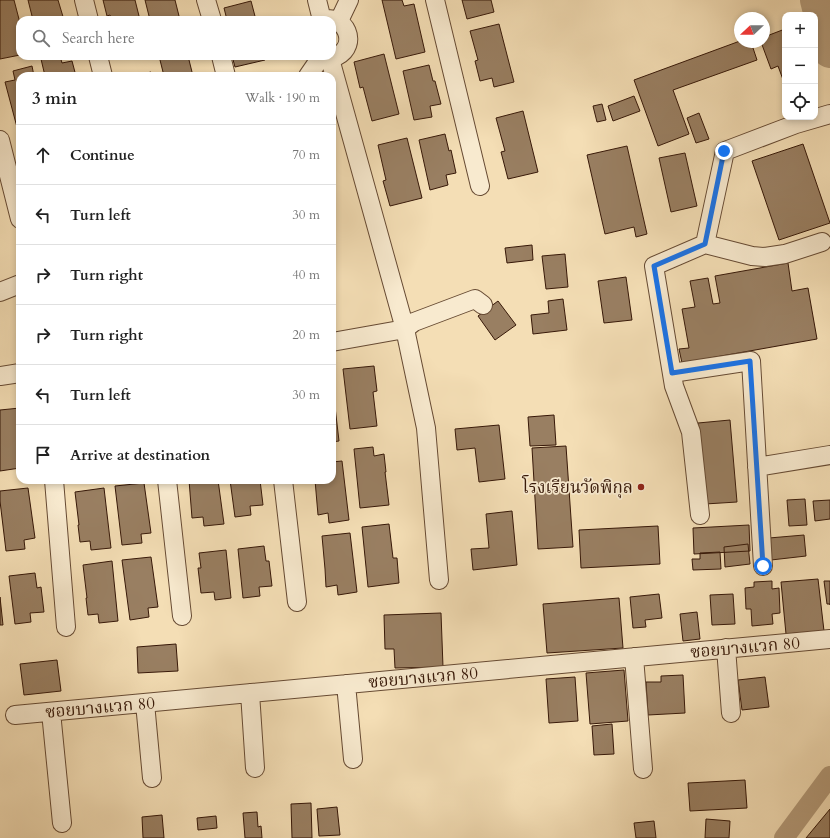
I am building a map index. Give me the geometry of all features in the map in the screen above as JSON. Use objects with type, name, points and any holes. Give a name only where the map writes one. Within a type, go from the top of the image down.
[{"type":"street","points":[[84,0],[88,16]]},
{"type":"street","points":[[206,0],[211,16]]},
{"type":"street","points":[[317,0],[325,16]]},
{"type":"street","points":[[331,16],[349,0]]},
{"type":"street","points":[[435,0],[480,186]]},
{"type":"street","points":[[336,23],[344,26],[348,37],[348,44],[345,50],[336,57]]},
{"type":"street","points":[[99,60],[101,72]]},
{"type":"street","points":[[222,60],[225,72]]},
{"type":"street","points":[[311,72],[321,60]]},
{"type":"street","points":[[324,60],[328,72]]},
{"type":"street","points":[[336,100],[405,329],[426,428],[439,580]]},
{"type":"street","points":[[705,244],[724,151],[796,124],[830,114]]},
{"type":"street","points":[[0,140],[16,203]]},
{"type":"street","points":[[700,515],[691,432],[673,380],[654,266],[705,244],[752,256],[765,257],[785,254],[822,242]]},
{"type":"street","points":[[0,292],[16,286]]},
{"type":"street","points":[[336,341],[405,329],[414,322],[475,299],[483,305]]},
{"type":"street","points":[[673,380],[750,361],[763,566]]},
{"type":"street","points":[[0,376],[16,374]]},
{"type":"street","points":[[757,467],[830,455]]},
{"type":"street","points":[[54,484],[66,627]]},
{"type":"street","points":[[167,484],[182,616]]},
{"type":"street","points":[[283,484],[297,602]]},
{"type":"street","name":"ซอยบางแวก 80","points":[[15,715],[830,639]]},
{"type":"street","points":[[726,648],[731,713]]},
{"type":"street","points":[[634,657],[643,769]]},
{"type":"street","points":[[346,684],[353,759]]},
{"type":"street","points":[[250,693],[255,768]]},
{"type":"street","points":[[145,703],[152,778]]},
{"type":"street","points":[[51,712],[62,823]]},
{"type":"building","points":[[0,0],[14,0],[18,16],[16,16],[16,56],[0,59]]},
{"type":"building","points":[[28,0],[58,0],[63,16],[32,16]]},
{"type":"building","points":[[103,0],[135,0],[139,16],[107,16]]},
{"type":"building","points":[[145,0],[175,0],[179,16],[149,16]]},
{"type":"building","points":[[382,0],[402,0],[404,6],[414,4],[425,52],[396,59]]},
{"type":"building","points":[[462,0],[491,0],[494,12],[467,19]]},
{"type":"building","points":[[251,1],[255,16],[226,16],[224,8]]},
{"type":"building","points":[[499,24],[514,82],[494,87],[492,78],[480,81],[475,61],[478,60],[470,31]]},
{"type":"building","points":[[782,30],[782,77],[778,66],[771,69],[763,48],[770,48],[770,35]]},
{"type":"building","points":[[734,43],[734,48],[753,48],[757,60],[673,90],[689,134],[658,146],[634,80]]},
{"type":"building","points":[[384,54],[399,114],[372,121],[363,87],[360,88],[354,62]]},
{"type":"building","points":[[41,60],[61,60],[62,63],[72,61],[75,72],[44,72]]},
{"type":"building","points":[[160,60],[189,60],[192,72],[163,72]]},
{"type":"building","points":[[233,60],[265,60],[235,67]]},
{"type":"building","points":[[429,65],[441,104],[430,106],[432,117],[414,120],[403,71]]},
{"type":"building","points":[[32,66],[33,72],[16,72],[16,123],[5,82],[15,80],[13,71]]},
{"type":"building","points":[[634,96],[640,111],[613,121],[608,106]]},
{"type":"building","points":[[602,104],[606,120],[597,122],[593,106]]},
{"type":"building","points":[[523,111],[538,172],[508,179],[501,152],[505,151],[496,118]]},
{"type":"building","points":[[699,113],[709,139],[696,143],[687,118]]},
{"type":"building","points":[[445,134],[449,151],[451,150],[456,173],[446,175],[448,185],[430,190],[419,140]]},
{"type":"building","points":[[407,138],[422,198],[390,206],[383,181],[386,180],[378,145]]},
{"type":"building","points":[[803,144],[830,223],[779,240],[752,161]]},
{"type":"building","points":[[627,146],[647,234],[636,237],[634,227],[605,234],[587,155]]},
{"type":"building","points":[[685,153],[697,206],[671,212],[659,158]]},
{"type":"building","points":[[532,245],[533,260],[507,263],[505,248]]},
{"type":"building","points":[[565,254],[568,287],[546,289],[542,256]]},
{"type":"building","points":[[788,263],[792,291],[808,288],[817,339],[682,363],[679,349],[689,348],[682,309],[695,307],[690,281],[708,278],[713,304],[720,303],[715,276]]},
{"type":"building","points":[[626,277],[632,320],[604,323],[598,281]]},
{"type":"building","points":[[563,299],[567,330],[533,334],[531,315],[549,313],[548,301]]},
{"type":"building","points":[[498,301],[516,325],[495,340],[478,316]]},
{"type":"building","points":[[374,366],[377,391],[373,392],[377,426],[350,429],[343,369]]},
{"type":"building","points":[[16,408],[16,469],[0,471],[0,410]]},
{"type":"building","points":[[336,415],[339,441],[336,441]]},
{"type":"building","points":[[554,415],[556,445],[530,446],[528,417]]},
{"type":"building","points":[[730,420],[737,502],[705,504],[698,423]]},
{"type":"building","points":[[499,425],[505,479],[479,482],[475,448],[457,450],[455,429]]},
{"type":"building","points":[[566,446],[573,547],[538,549],[532,448]]},
{"type":"building","points":[[373,447],[374,456],[384,454],[389,505],[360,508],[354,449]]},
{"type":"building","points":[[342,461],[349,520],[329,523],[328,513],[318,515],[315,484],[336,484],[336,462]]},
{"type":"building","points":[[144,484],[151,533],[141,534],[142,543],[122,545],[115,486]]},
{"type":"building","points":[[189,484],[219,484],[224,524],[204,526],[203,517],[192,518]]},
{"type":"building","points":[[231,484],[260,484],[263,505],[250,506],[251,515],[235,517]]},
{"type":"building","points":[[28,488],[35,538],[24,540],[25,549],[6,551],[0,491]]},
{"type":"building","points":[[104,488],[111,548],[91,550],[90,541],[80,542],[75,492]]},
{"type":"building","points":[[805,499],[807,525],[789,526],[787,500]]},
{"type":"building","points":[[830,500],[830,519],[815,521],[813,501]]},
{"type":"building","points":[[512,511],[517,565],[473,570],[471,549],[489,548],[486,514]]},
{"type":"building","points":[[389,524],[393,558],[397,558],[399,583],[368,587],[362,527]]},
{"type":"building","points":[[749,525],[750,551],[694,554],[693,528]]},
{"type":"building","points":[[658,526],[660,564],[581,568],[579,530]]},
{"type":"building","points":[[350,533],[357,592],[338,595],[337,585],[326,587],[322,536]]},
{"type":"building","points":[[804,535],[806,556],[771,560],[769,538]]},
{"type":"building","points":[[748,544],[750,564],[725,567],[724,547]]},
{"type":"building","points":[[264,546],[266,561],[269,561],[272,586],[259,587],[260,596],[243,598],[238,549]]},
{"type":"building","points":[[226,550],[231,598],[215,600],[214,592],[201,593],[198,568],[201,568],[199,553]]},
{"type":"building","points":[[720,552],[721,569],[693,570],[692,559],[700,559],[700,553]]},
{"type":"building","points":[[151,557],[158,607],[148,608],[149,617],[130,620],[122,560]]},
{"type":"building","points":[[112,561],[118,621],[99,623],[98,614],[88,615],[83,565]]},
{"type":"building","points":[[35,573],[37,588],[41,587],[44,612],[30,613],[31,622],[15,624],[9,576]]},
{"type":"building","points":[[818,579],[824,631],[786,634],[781,582]]},
{"type":"building","points":[[772,581],[772,589],[779,588],[780,613],[772,614],[773,624],[752,626],[751,609],[746,609],[745,588],[754,587],[754,582]]},
{"type":"building","points":[[824,581],[830,581],[830,604],[827,604]]},
{"type":"building","points":[[659,594],[662,618],[645,620],[646,627],[633,628],[630,597]]},
{"type":"building","points":[[733,594],[735,624],[712,625],[710,595]]},
{"type":"building","points":[[0,597],[3,625],[0,625]]},
{"type":"building","points":[[619,598],[623,648],[547,653],[543,604]]},
{"type":"building","points":[[697,612],[700,639],[683,641],[680,614]]},
{"type":"building","points":[[441,613],[443,667],[395,668],[394,649],[385,649],[384,615]]},
{"type":"building","points":[[176,644],[178,671],[138,673],[137,647]]},
{"type":"building","points":[[57,660],[61,691],[24,695],[20,664]]},
{"type":"building","points":[[624,670],[628,721],[590,724],[586,673]]},
{"type":"building","points":[[683,675],[685,713],[648,715],[646,682],[661,682],[661,676]]},
{"type":"building","points":[[575,677],[578,721],[549,723],[546,679]]},
{"type":"building","points":[[765,677],[769,707],[742,710],[738,680]]},
{"type":"building","points":[[612,724],[614,754],[594,755],[592,726]]},
{"type":"building","points":[[745,780],[747,808],[690,811],[688,783]]},
{"type":"building","points":[[311,803],[312,838],[292,838],[291,804]]},
{"type":"building","points":[[337,807],[340,835],[319,836],[317,809]]},
{"type":"building","points":[[830,809],[830,838],[806,838]]},
{"type":"building","points":[[257,812],[258,827],[261,826],[262,838],[245,838],[243,813]]},
{"type":"building","points":[[162,815],[164,838],[143,838],[142,817]]},
{"type":"building","points":[[216,816],[217,828],[198,830],[197,818]]},
{"type":"building","points":[[706,819],[730,821],[729,838],[705,838]]},
{"type":"building","points":[[654,821],[656,838],[636,838],[634,823]]},
{"type":"waterway","points":[[817,0],[830,51]]},
{"type":"waterway","points":[[784,838],[830,776]]},
{"type":"place","name":"โรงเรียนวัดพิกุล","points":[[641,487]]},
{"type":"route","points":[[724,151],[705,244],[654,266],[672,373],[750,361],[763,566]]}]
